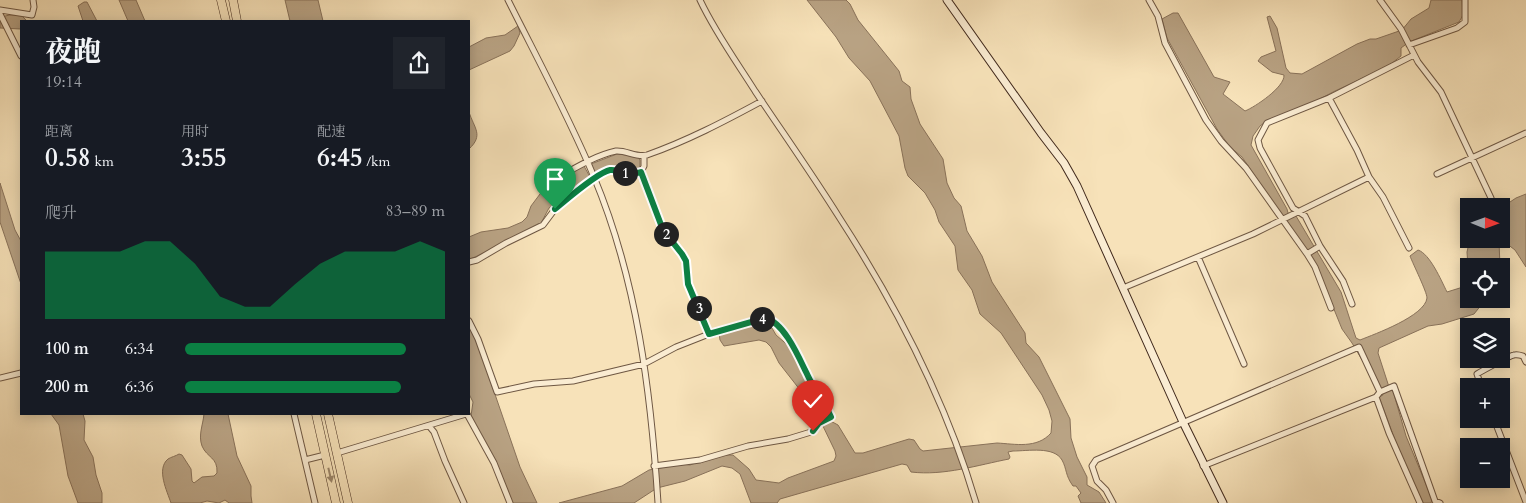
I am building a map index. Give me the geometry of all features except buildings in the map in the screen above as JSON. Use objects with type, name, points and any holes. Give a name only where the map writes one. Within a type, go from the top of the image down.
[{"type":"main road","points":[[221,0],[226,20]]},
{"type":"main road","points":[[233,0],[237,20]]},
{"type":"main road","points":[[316,415],[336,503]]},
{"type":"main road","points":[[328,415],[348,503]]},
{"type":"street","points":[[0,10],[32,15],[33,0]]},
{"type":"street","points":[[508,0],[594,178],[626,274],[644,364],[658,503]]},
{"type":"street","points":[[700,0],[716,30],[839,216],[882,287],[942,408],[967,473],[976,503]]},
{"type":"street","points":[[947,0],[1064,163],[1077,186],[1203,466],[1223,503]]},
{"type":"street","points":[[1149,0],[1158,16],[1165,44],[1206,120],[1221,141],[1246,168],[1307,254],[1315,267],[1332,308]]},
{"type":"street","points":[[1380,0],[1401,29],[1414,56],[1441,92],[1491,198]]},
{"type":"street","points":[[1409,45],[1457,28],[1465,22],[1465,0]]},
{"type":"street","points":[[0,15],[20,54]]},
{"type":"street","points":[[1352,304],[1343,282],[1320,246],[1305,216],[1293,208],[1260,148],[1258,140],[1267,123],[1329,98],[1414,56]]},
{"type":"street","points":[[1329,98],[1369,177],[1383,196],[1409,248]]},
{"type":"street","points":[[550,182],[587,162],[618,151],[644,156],[723,122],[762,101]]},
{"type":"street","points":[[1437,174],[1526,133]]},
{"type":"street","points":[[644,156],[644,166],[641,172],[663,230],[686,261],[688,284],[709,334]]},
{"type":"street","points":[[470,262],[477,260],[543,225],[555,209],[594,178],[609,170],[630,174],[641,172]]},
{"type":"street","points":[[1123,288],[1299,213],[1369,177]]},
{"type":"street","points":[[1307,254],[1320,246]]},
{"type":"street","points":[[1198,257],[1244,364]]},
{"type":"street","points":[[470,323],[478,339],[497,392],[534,384],[573,382],[644,364],[709,334],[765,318],[775,322],[797,355],[814,387],[818,390],[831,417],[819,423],[811,432],[788,439],[748,446],[700,460],[654,467]]},
{"type":"street","points":[[1113,503],[1106,490],[1097,481],[1092,466],[1096,460],[1359,348],[1380,392]]},
{"type":"street","points":[[1478,378],[1477,374],[1480,372],[1513,355],[1523,356],[1526,362]]},
{"type":"street","points":[[0,378],[20,373]]},
{"type":"street","points":[[1203,466],[1376,397],[1380,392],[1394,386],[1435,501],[1440,503]]},
{"type":"street","points":[[1376,397],[1389,433],[1420,503]]},
{"type":"street","points":[[294,415],[315,503]]},
{"type":"street","points":[[337,453],[463,415]]},
{"type":"street","points":[[467,415],[494,463],[510,503]]},
{"type":"street","points":[[429,426],[434,432],[464,503]]},
{"type":"street","points":[[1497,428],[1526,502]]},
{"type":"street","points":[[305,460],[325,455]]},
{"type":"shaded area","points":[[119,0],[136,0],[145,20],[128,20]]},
{"type":"shaded area","points":[[285,0],[318,0],[323,20],[290,20]]},
{"type":"shaded area","points":[[807,0],[846,0],[858,20],[899,71],[902,81],[910,87],[911,99],[920,124],[943,159],[947,183],[954,198],[961,206],[967,231],[982,256],[992,282],[1025,333],[1026,343],[1039,357],[1070,419],[1071,438],[1077,457],[1087,477],[1087,485],[1099,492],[1106,503],[1081,503],[1078,496],[1081,493],[1070,482],[1062,460],[1053,453],[1033,450],[1008,452],[1009,459],[948,471],[911,472],[907,465],[902,464],[780,499],[777,503],[751,503],[740,474],[732,468],[722,466],[685,481],[657,488],[634,503],[559,503],[622,486],[649,470],[682,464],[690,465],[714,456],[733,455],[749,469],[756,480],[779,483],[834,461],[835,451],[820,420],[816,420],[804,395],[779,363],[771,347],[766,342],[759,340],[724,346],[720,340],[719,333],[764,320],[769,323],[776,335],[791,348],[811,393],[825,418],[838,425],[855,453],[863,453],[909,439],[914,440],[923,451],[997,443],[1026,444],[1039,441],[1051,433],[1052,421],[1042,395],[1001,333],[980,314],[972,290],[958,270],[955,246],[939,222],[935,210],[925,193],[908,176],[899,136],[870,81],[849,58],[836,37]]},
{"type":"shaded area","points":[[1431,0],[1462,0],[1463,15],[1459,22],[1409,42],[1401,48],[1401,56],[1387,67],[1316,101],[1268,120],[1260,126],[1253,136],[1251,145],[1288,213],[1296,216],[1341,292],[1356,338],[1360,340],[1398,324],[1409,318],[1424,305],[1427,298],[1410,256],[1418,250],[1431,262],[1447,292],[1460,288],[1460,308],[1479,308],[1474,314],[1442,324],[1428,326],[1379,348],[1378,353],[1390,390],[1393,391],[1406,436],[1432,499],[1431,503],[1423,503],[1404,464],[1379,397],[1383,395],[1342,329],[1316,265],[1242,157],[1230,147],[1217,129],[1167,38],[1162,19],[1173,13],[1178,13],[1214,77],[1230,82],[1223,94],[1245,111],[1269,96],[1283,80],[1284,75],[1272,72],[1258,61],[1261,57],[1276,51],[1267,17],[1270,16],[1277,28],[1286,68],[1290,73],[1302,74],[1357,44],[1402,30],[1411,19],[1429,8]]},
{"type":"shaded area","points":[[87,2],[96,20],[83,20],[78,6]]},
{"type":"shaded area","points":[[21,15],[26,20],[20,20],[20,29],[0,28],[0,17]]},
{"type":"shaded area","points":[[518,26],[520,33],[510,51],[470,70],[470,46],[486,38],[505,35]]},
{"type":"shaded area","points":[[470,114],[477,135],[474,144],[470,148]]},
{"type":"shaded area","points":[[617,154],[637,156],[640,160],[640,167],[629,170],[614,169],[596,174],[591,164]]},
{"type":"shaded area","points":[[584,166],[590,177],[549,208],[540,225],[470,260],[470,237],[481,232],[508,228],[522,222],[546,186]]},
{"type":"shaded area","points":[[0,183],[15,230],[20,239],[20,281],[0,222]]},
{"type":"shaded area","points":[[1526,194],[1526,267],[1515,250],[1510,246],[1510,202]]},
{"type":"shaded area","points":[[1468,248],[1499,248],[1500,258],[1467,258]]},
{"type":"shaded area","points":[[470,327],[477,342],[520,467],[537,503],[512,503],[504,481],[471,416],[473,402],[470,396]]},
{"type":"shaded area","points":[[52,415],[83,415],[85,421],[84,440],[93,457],[102,493],[102,503],[78,503],[68,476],[59,425]]},
{"type":"shaded area","points":[[204,415],[228,415],[237,456],[251,486],[252,503],[229,503],[225,500],[219,503],[207,501],[200,503],[171,503],[163,474],[163,468],[168,459],[179,454],[182,455],[191,469],[192,481],[194,483],[202,477],[214,476],[217,473],[216,464],[202,446],[201,434]]},
{"type":"route","points":[[555,209],[603,172],[613,170],[630,174],[641,172],[663,230],[686,261],[688,284],[709,334],[765,318],[778,324],[814,387],[818,390],[831,417],[819,423],[813,431]]}]
